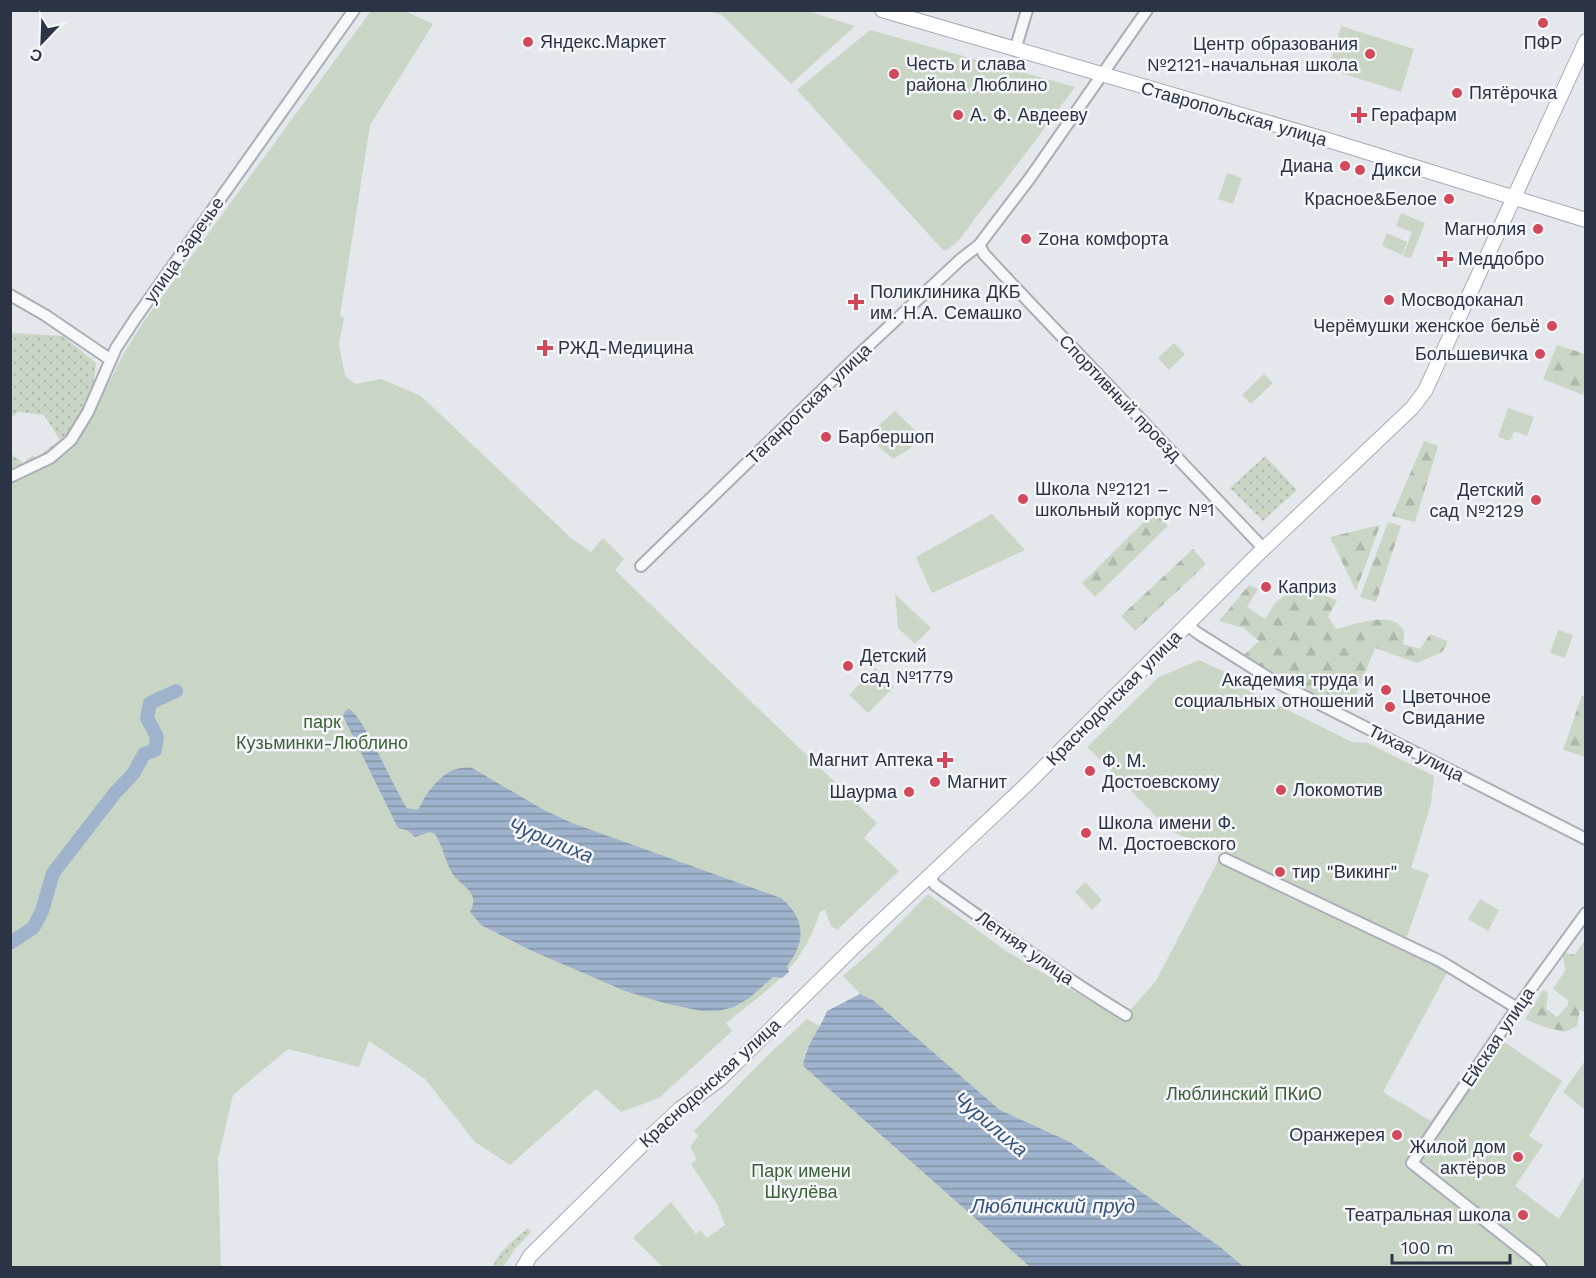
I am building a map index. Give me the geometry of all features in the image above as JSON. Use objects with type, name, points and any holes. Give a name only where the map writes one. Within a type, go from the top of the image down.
[{"type":"main road","name":"Ставропольская улица","points":[[882,10],[1330,141],[1586,220]]},
{"type":"main road","name":"Краснодонская улица","points":[[523,1268],[536,1250],[652,1135],[680,1109],[720,1079],[1025,786],[1264,549],[1419,400],[1586,41]]},
{"type":"street","name":"улица Заречье","points":[[10,477],[50,458],[71,440],[88,412],[123,337],[354,10]]},
{"type":"street","points":[[1015,50],[1027,10]]},
{"type":"street","name":"Таганрогская улица","points":[[641,566],[852,361],[961,259],[979,245],[1030,178],[1147,10]]},
{"type":"street","name":"Спортивный проезд","points":[[979,245],[984,254],[1011,283],[1264,549]]},
{"type":"street","points":[[10,295],[45,315],[111,360]]},
{"type":"street","name":"Тихая улица","points":[[1187,625],[1272,680],[1586,839]]},
{"type":"street","points":[[1225,859],[1440,962],[1517,1008]]},
{"type":"street","name":"Летняя улица","points":[[929,876],[935,885],[993,927],[1126,1015]]},
{"type":"street","name":"Ейская улица","points":[[1536,1265],[1412,1163],[1517,1008],[1586,913]]},
{"type":"green space","name":"парк Кузьминки-Люблино","points":[[371,11],[405,11],[433,24],[370,125],[340,316],[344,318],[339,344],[345,376],[355,384],[381,379],[421,396],[571,538],[591,552],[603,538],[624,559],[615,570],[877,823],[864,838],[899,871],[837,930],[831,926],[825,910],[820,912],[804,949],[783,976],[726,1023],[732,1031],[659,1098],[621,1112],[596,1089],[510,1165],[475,1142],[425,1079],[369,1041],[359,1067],[288,1049],[233,1095],[218,1159],[221,1267],[11,1267],[10,482],[52,462],[75,443],[142,324]]},
{"type":"green space","points":[[708,11],[807,11],[855,26],[791,84],[722,15]]},
{"type":"green space","points":[[1341,26],[1414,49],[1401,92],[1328,69]]},
{"type":"green space","points":[[870,30],[1075,87],[963,235],[954,245],[944,251],[797,90]]},
{"type":"green space","points":[[1227,173],[1242,178],[1233,204],[1218,199]]},
{"type":"green space","points":[[1401,213],[1425,223],[1411,258],[1403,256],[1412,232],[1396,226]]},
{"type":"green space","points":[[1387,233],[1407,242],[1402,255],[1382,246]]},
{"type":"green space","points":[[11,333],[63,336],[96,363],[88,402],[76,425],[59,445],[45,456],[11,472],[10,453],[23,463],[32,456],[37,457],[60,440],[44,415],[18,412],[11,418]]},
{"type":"green space","points":[[1174,343],[1185,354],[1169,370],[1158,358]]},
{"type":"green space","points":[[1557,345],[1585,354],[1583,395],[1543,379]]},
{"type":"green space","points":[[1264,374],[1273,383],[1251,404],[1242,395]]},
{"type":"green space","points":[[1508,408],[1534,417],[1527,436],[1514,431],[1510,441],[1498,437]]},
{"type":"green space","points":[[895,411],[922,437],[893,459],[867,436]]},
{"type":"green space","points":[[1424,441],[1438,446],[1415,522],[1392,516]]},
{"type":"green space","points":[[1265,456],[1297,490],[1263,521],[1230,488]]},
{"type":"green space","points":[[1154,512],[1168,526],[1095,597],[1082,583]]},
{"type":"green space","points":[[992,514],[1025,550],[932,593],[916,557]]},
{"type":"green space","points":[[1388,522],[1401,526],[1376,602],[1360,597]]},
{"type":"green space","points":[[1380,525],[1356,591],[1330,537]]},
{"type":"green space","points":[[1193,549],[1206,564],[1135,631],[1121,616]]},
{"type":"green space","points":[[1249,585],[1258,589],[1247,607],[1265,619],[1275,603],[1298,586],[1337,600],[1328,617],[1336,629],[1372,620],[1391,620],[1403,630],[1403,644],[1420,649],[1430,634],[1447,641],[1447,645],[1442,652],[1417,663],[1375,648],[1355,698],[1344,694],[1327,702],[1243,656],[1259,641],[1244,628],[1219,621]]},
{"type":"green space","points":[[895,594],[931,628],[915,644],[898,628]]},
{"type":"green space","points":[[1558,630],[1573,635],[1565,658],[1550,653]]},
{"type":"green space","name":"Локомотив","points":[[1199,660],[1225,672],[1223,678],[1352,742],[1368,743],[1434,776],[1431,804],[1411,868],[1429,874],[1406,939],[1171,831],[1087,747],[1159,677]]},
{"type":"green space","points":[[875,668],[894,687],[868,713],[849,695]]},
{"type":"green space","points":[[1582,695],[1585,697],[1585,757],[1563,750]]},
{"type":"green space","name":"Люблинский ПКиО","points":[[1218,861],[1448,971],[1383,1092],[1431,1121],[1492,1034],[1562,1081],[1529,1136],[1543,1145],[1515,1186],[1559,1219],[1585,1175],[1585,1267],[1244,1267],[1219,1246],[1070,1142],[1000,1110],[873,1000],[860,994],[843,976],[877,946],[928,894],[1006,951],[1126,1022],[1131,1009],[1156,981]]},
{"type":"green space","points":[[1085,882],[1102,900],[1092,910],[1075,892]]},
{"type":"green space","points":[[1480,899],[1499,910],[1488,931],[1468,919]]},
{"type":"green space","points":[[1585,940],[1582,998],[1577,1026],[1565,1032],[1525,1019],[1543,990],[1548,993],[1546,1009],[1557,1017],[1568,1005],[1569,990],[1562,952],[1575,955]]},
{"type":"green space","points":[[1585,940],[1585,1013],[1553,989]]},
{"type":"green space","name":"Парк имени Шкулёва","points":[[807,1019],[821,1027],[805,1052],[803,1066],[1030,1267],[663,1267],[633,1238],[671,1202],[696,1234],[700,1230],[707,1238],[725,1225],[717,1204],[691,1164],[697,1159],[690,1147],[698,1136],[694,1131],[765,1058]]},
{"type":"green space","points":[[1585,1061],[1586,1110],[1563,1092]]},
{"type":"green space","points":[[528,1228],[531,1232],[515,1249],[503,1267],[493,1267],[503,1251]]},
{"type":"water","points":[[349,709],[355,714],[370,738],[407,808],[417,810],[434,785],[451,771],[472,768],[544,810],[572,823],[781,898],[795,914],[800,931],[798,948],[787,966],[789,972],[782,978],[773,977],[749,998],[734,1007],[718,1011],[701,1011],[625,991],[530,950],[481,925],[470,912],[473,905],[471,894],[452,873],[435,834],[430,832],[415,837],[407,830],[398,828],[343,716]]},
{"type":"water","name":"Люблинский пруд","points":[[860,994],[873,1000],[1000,1110],[1070,1142],[1219,1246],[1244,1267],[1030,1267],[803,1066],[810,1044],[827,1011]]},
{"type":"waterway","name":"Чурилиха","points":[[10,943],[33,928],[42,911],[53,873],[115,793],[133,774],[144,754],[155,750],[157,737],[147,718],[150,703],[176,691]]},
{"type":"place","name":"ПФР","points":[[1543,23]]},
{"type":"place","name":"Яндекс.Маркет","points":[[528,42]]},
{"type":"place","name":"Центр образования №2121-начальная школа","points":[[1370,54]]},
{"type":"place","name":"Честь и слава района Люблино","points":[[894,74]]},
{"type":"place","name":"Пятёрочка","points":[[1457,93]]},
{"type":"place","name":"А. Ф. Авдееву","points":[[958,115]]},
{"type":"place","name":"Герафарм","points":[[1359,115]]},
{"type":"place","name":"Диана","points":[[1345,166]]},
{"type":"place","name":"Дикси","points":[[1360,170]]},
{"type":"place","name":"Красное&Белое","points":[[1449,199]]},
{"type":"place","name":"Магнолия","points":[[1538,229]]},
{"type":"place","name":"Zона комфорта","points":[[1026,239]]},
{"type":"place","name":"Меддобро","points":[[1445,259]]},
{"type":"place","name":"Мосводоканал","points":[[1389,300]]},
{"type":"place","name":"Поликлиника ДКБ им. Н.А. Семашко","points":[[856,302]]},
{"type":"place","name":"Черёмушки женское бельё","points":[[1552,326]]},
{"type":"place","name":"РЖД-Медицина","points":[[545,348]]},
{"type":"place","name":"Большевичка","points":[[1540,354]]},
{"type":"place","name":"Барбершоп","points":[[826,437]]},
{"type":"place","name":"Школа №2121 – школьный корпус №1","points":[[1023,499]]},
{"type":"place","name":"Детский сад №2129","points":[[1536,500]]},
{"type":"place","name":"Каприз","points":[[1266,587]]},
{"type":"place","name":"Детский сад №1779","points":[[848,666]]},
{"type":"place","name":"Академия труда и социальных отношений","points":[[1386,690]]},
{"type":"place","name":"Цветочное Свидание","points":[[1390,707]]},
{"type":"place","name":"Магнит Аптека","points":[[945,760]]},
{"type":"place","name":"Ф. М. Достоевскому","points":[[1090,771]]},
{"type":"place","name":"Магнит","points":[[935,782]]},
{"type":"place","name":"Локомотив","points":[[1281,790]]},
{"type":"place","name":"Шаурма","points":[[909,792]]},
{"type":"place","name":"Школа имени Ф. М. Достоевского","points":[[1086,833]]},
{"type":"place","name":"тир \"Викинг\"","points":[[1280,872]]},
{"type":"place","name":"Оранжерея","points":[[1397,1135]]},
{"type":"place","name":"Жилой дом актёров","points":[[1518,1157]]},
{"type":"place","name":"Театральная школа","points":[[1523,1215]]}]
